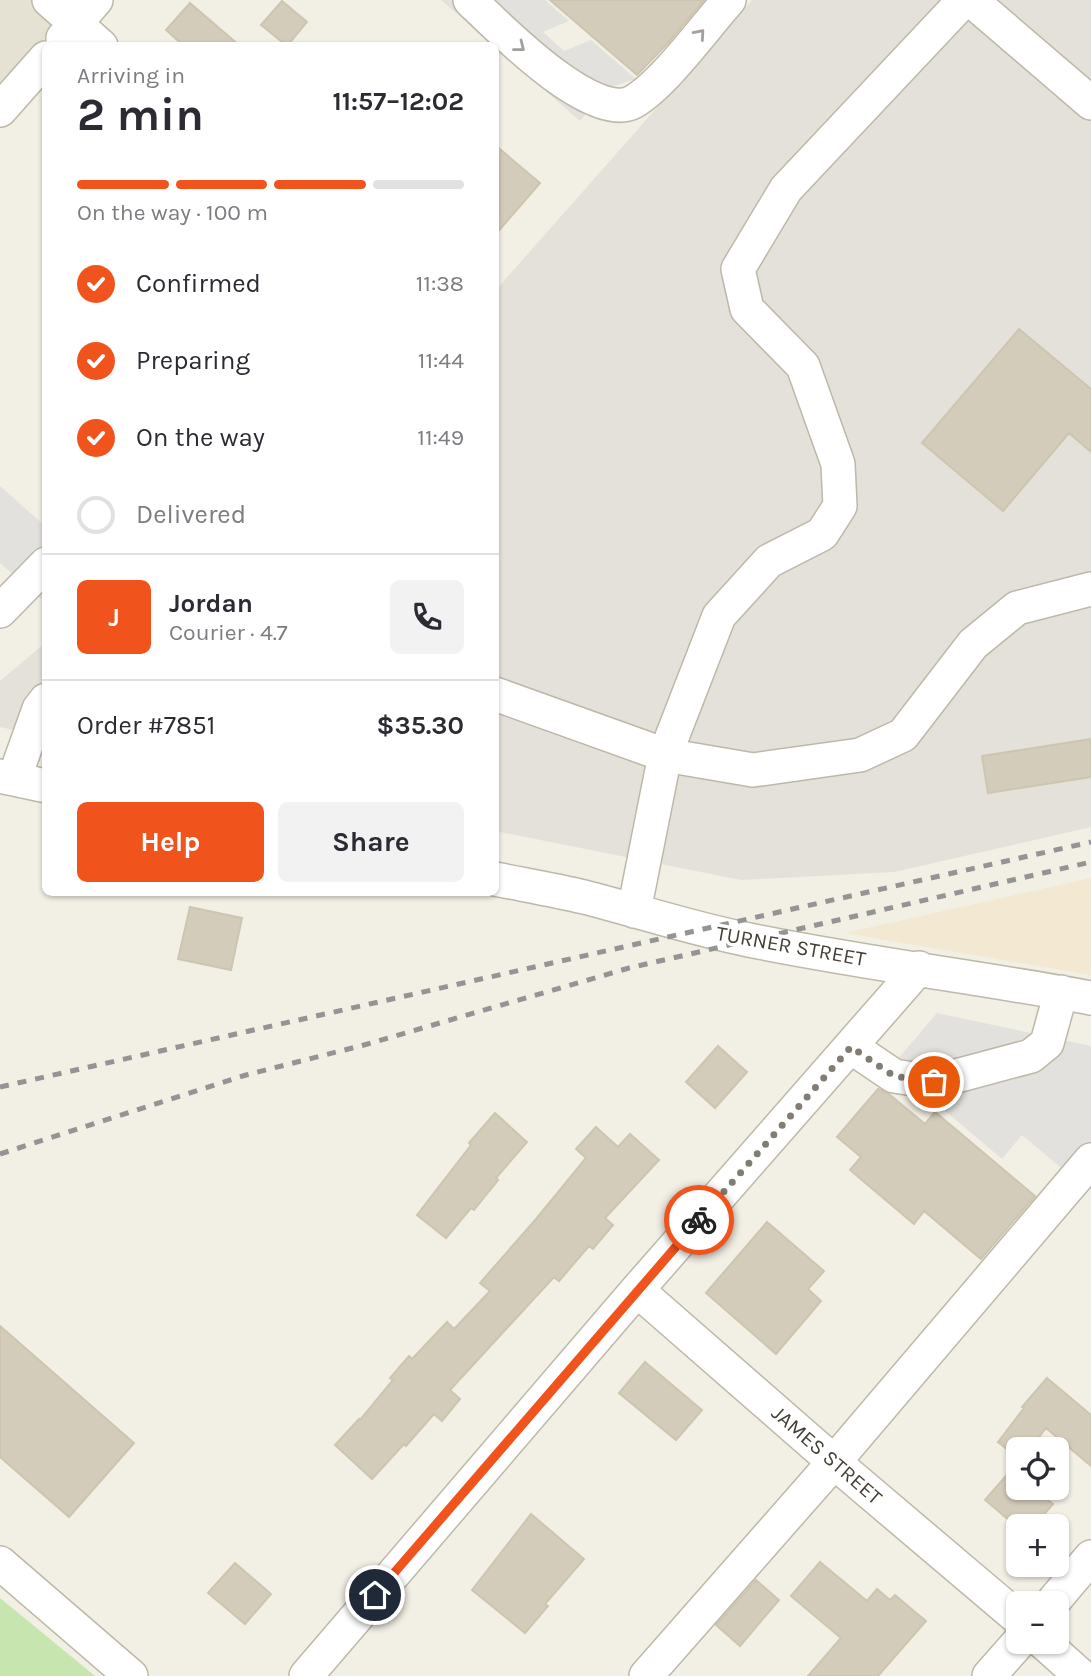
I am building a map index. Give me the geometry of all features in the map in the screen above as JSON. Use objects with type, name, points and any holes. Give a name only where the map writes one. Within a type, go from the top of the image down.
[{"type":"street","points":[[49,0],[97,42]]},
{"type":"street","points":[[470,0],[509,38],[575,90],[606,105],[630,104],[652,89],[729,0]]},
{"type":"street","points":[[634,911],[664,755],[719,616],[769,561],[822,534],[840,506],[838,464],[803,366],[747,309],[738,269],[786,189],[964,0]]},
{"type":"street","points":[[971,0],[1091,103]]},
{"type":"street","points":[[0,110],[42,63]]},
{"type":"street","points":[[0,611],[42,568]]},
{"type":"street","points":[[499,695],[664,755],[753,770],[860,755],[903,735],[973,645],[1017,608],[1091,589]]},
{"type":"street","points":[[20,780],[42,705]]},
{"type":"street","name":"TURNER STREET","points":[[499,880],[584,897],[749,940],[1076,995]]},
{"type":"street","points":[[306,1676],[637,1290],[919,968]]},
{"type":"street","points":[[851,1047],[894,1076],[934,1082],[1031,1056],[1047,1043],[1076,995]]},
{"type":"street","points":[[646,1676],[834,1462],[1091,1160]]},
{"type":"street","name":"JAMES STREET","points":[[637,1290],[1006,1608]]},
{"type":"street","points":[[1062,1591],[1091,1557]]},
{"type":"street","points":[[0,1563],[131,1676]]},
{"type":"street","points":[[989,1676],[1008,1654]]},
{"type":"street","points":[[1056,1654],[1081,1676]]},
{"type":"shaded area","points":[[0,0],[96,0],[59,42],[42,42],[42,62],[0,110]]},
{"type":"shaded area","points":[[441,0],[545,0],[569,21],[543,32],[564,51],[591,40],[636,79],[608,88],[580,121],[499,50],[499,42],[489,42]]},
{"type":"shaded area","points":[[752,0],[1091,0],[1091,827],[894,872],[741,880],[499,832],[499,286]]},
{"type":"shaded area","points":[[0,486],[42,523],[42,598],[0,563]]},
{"type":"shaded area","points":[[42,646],[42,736],[0,727],[0,681]]},
{"type":"shaded area","points":[[1091,878],[1091,975],[845,933]]},
{"type":"shaded area","points":[[937,1013],[1091,1046],[1091,1181],[1085,1188],[1022,1135],[1002,1159],[892,1066]]},
{"type":"green space","points":[[0,1598],[95,1676],[0,1676]]},
{"type":"building","points":[[550,0],[704,0],[637,75]]},
{"type":"building","points":[[282,1],[307,22],[290,42],[282,42],[261,25]]},
{"type":"building","points":[[190,3],[235,42],[180,42],[166,30]]},
{"type":"building","points":[[499,148],[540,183],[499,230]]},
{"type":"building","points":[[1019,329],[1091,389],[1091,452],[1069,433],[1003,511],[922,443]]},
{"type":"building","points":[[1091,739],[1091,777],[988,793],[982,756]]},
{"type":"building","points":[[190,907],[242,918],[231,970],[178,959]]},
{"type":"building","points":[[718,1046],[747,1072],[715,1108],[686,1082]]},
{"type":"building","points":[[878,1089],[889,1094],[925,1124],[935,1112],[1035,1196],[981,1259],[924,1211],[914,1224],[850,1170],[861,1157],[837,1137]]},
{"type":"building","points":[[495,1113],[527,1142],[496,1178],[498,1180],[474,1210],[471,1208],[446,1238],[417,1215],[471,1145],[469,1143]]},
{"type":"building","points":[[596,1127],[618,1147],[630,1134],[659,1160],[605,1218],[613,1225],[593,1249],[589,1246],[559,1281],[554,1277],[450,1390],[460,1399],[442,1421],[434,1414],[372,1479],[335,1445],[360,1420],[409,1356],[412,1359],[447,1322],[454,1329],[490,1291],[480,1283],[586,1158],[576,1149]]},
{"type":"building","points":[[767,1222],[824,1271],[808,1289],[821,1301],[776,1354],[706,1293]]},
{"type":"building","points":[[0,1326],[134,1443],[69,1517],[0,1457]]},
{"type":"building","points":[[645,1362],[702,1410],[676,1440],[619,1393]]},
{"type":"building","points":[[1047,1378],[1091,1415],[1091,1466],[1069,1447],[1069,1437],[1057,1437],[1046,1428],[1039,1437],[1006,1437],[1006,1448],[998,1442],[1024,1408],[1022,1407]]},
{"type":"building","points":[[1006,1476],[1006,1500],[1048,1500],[1053,1504],[1044,1514],[1006,1514],[1006,1518],[985,1500]]},
{"type":"building","points":[[531,1514],[584,1559],[545,1604],[548,1606],[525,1633],[472,1590]]},
{"type":"building","points":[[820,1562],[867,1601],[877,1589],[890,1600],[895,1595],[926,1621],[878,1676],[808,1676],[841,1638],[791,1596]]},
{"type":"building","points":[[235,1563],[271,1594],[245,1624],[208,1593]]},
{"type":"building","points":[[756,1580],[779,1600],[740,1646],[716,1625]]},
{"type":"railway","points":[[0,1087],[1091,842]]},
{"type":"railway","points":[[0,1154],[246,1075],[364,1045],[629,968],[1091,862]]},
{"type":"way so far","points":[[699,1220],[851,1047],[894,1076],[934,1082]]},
{"type":"route","points":[[375,1595],[699,1220]]}]
